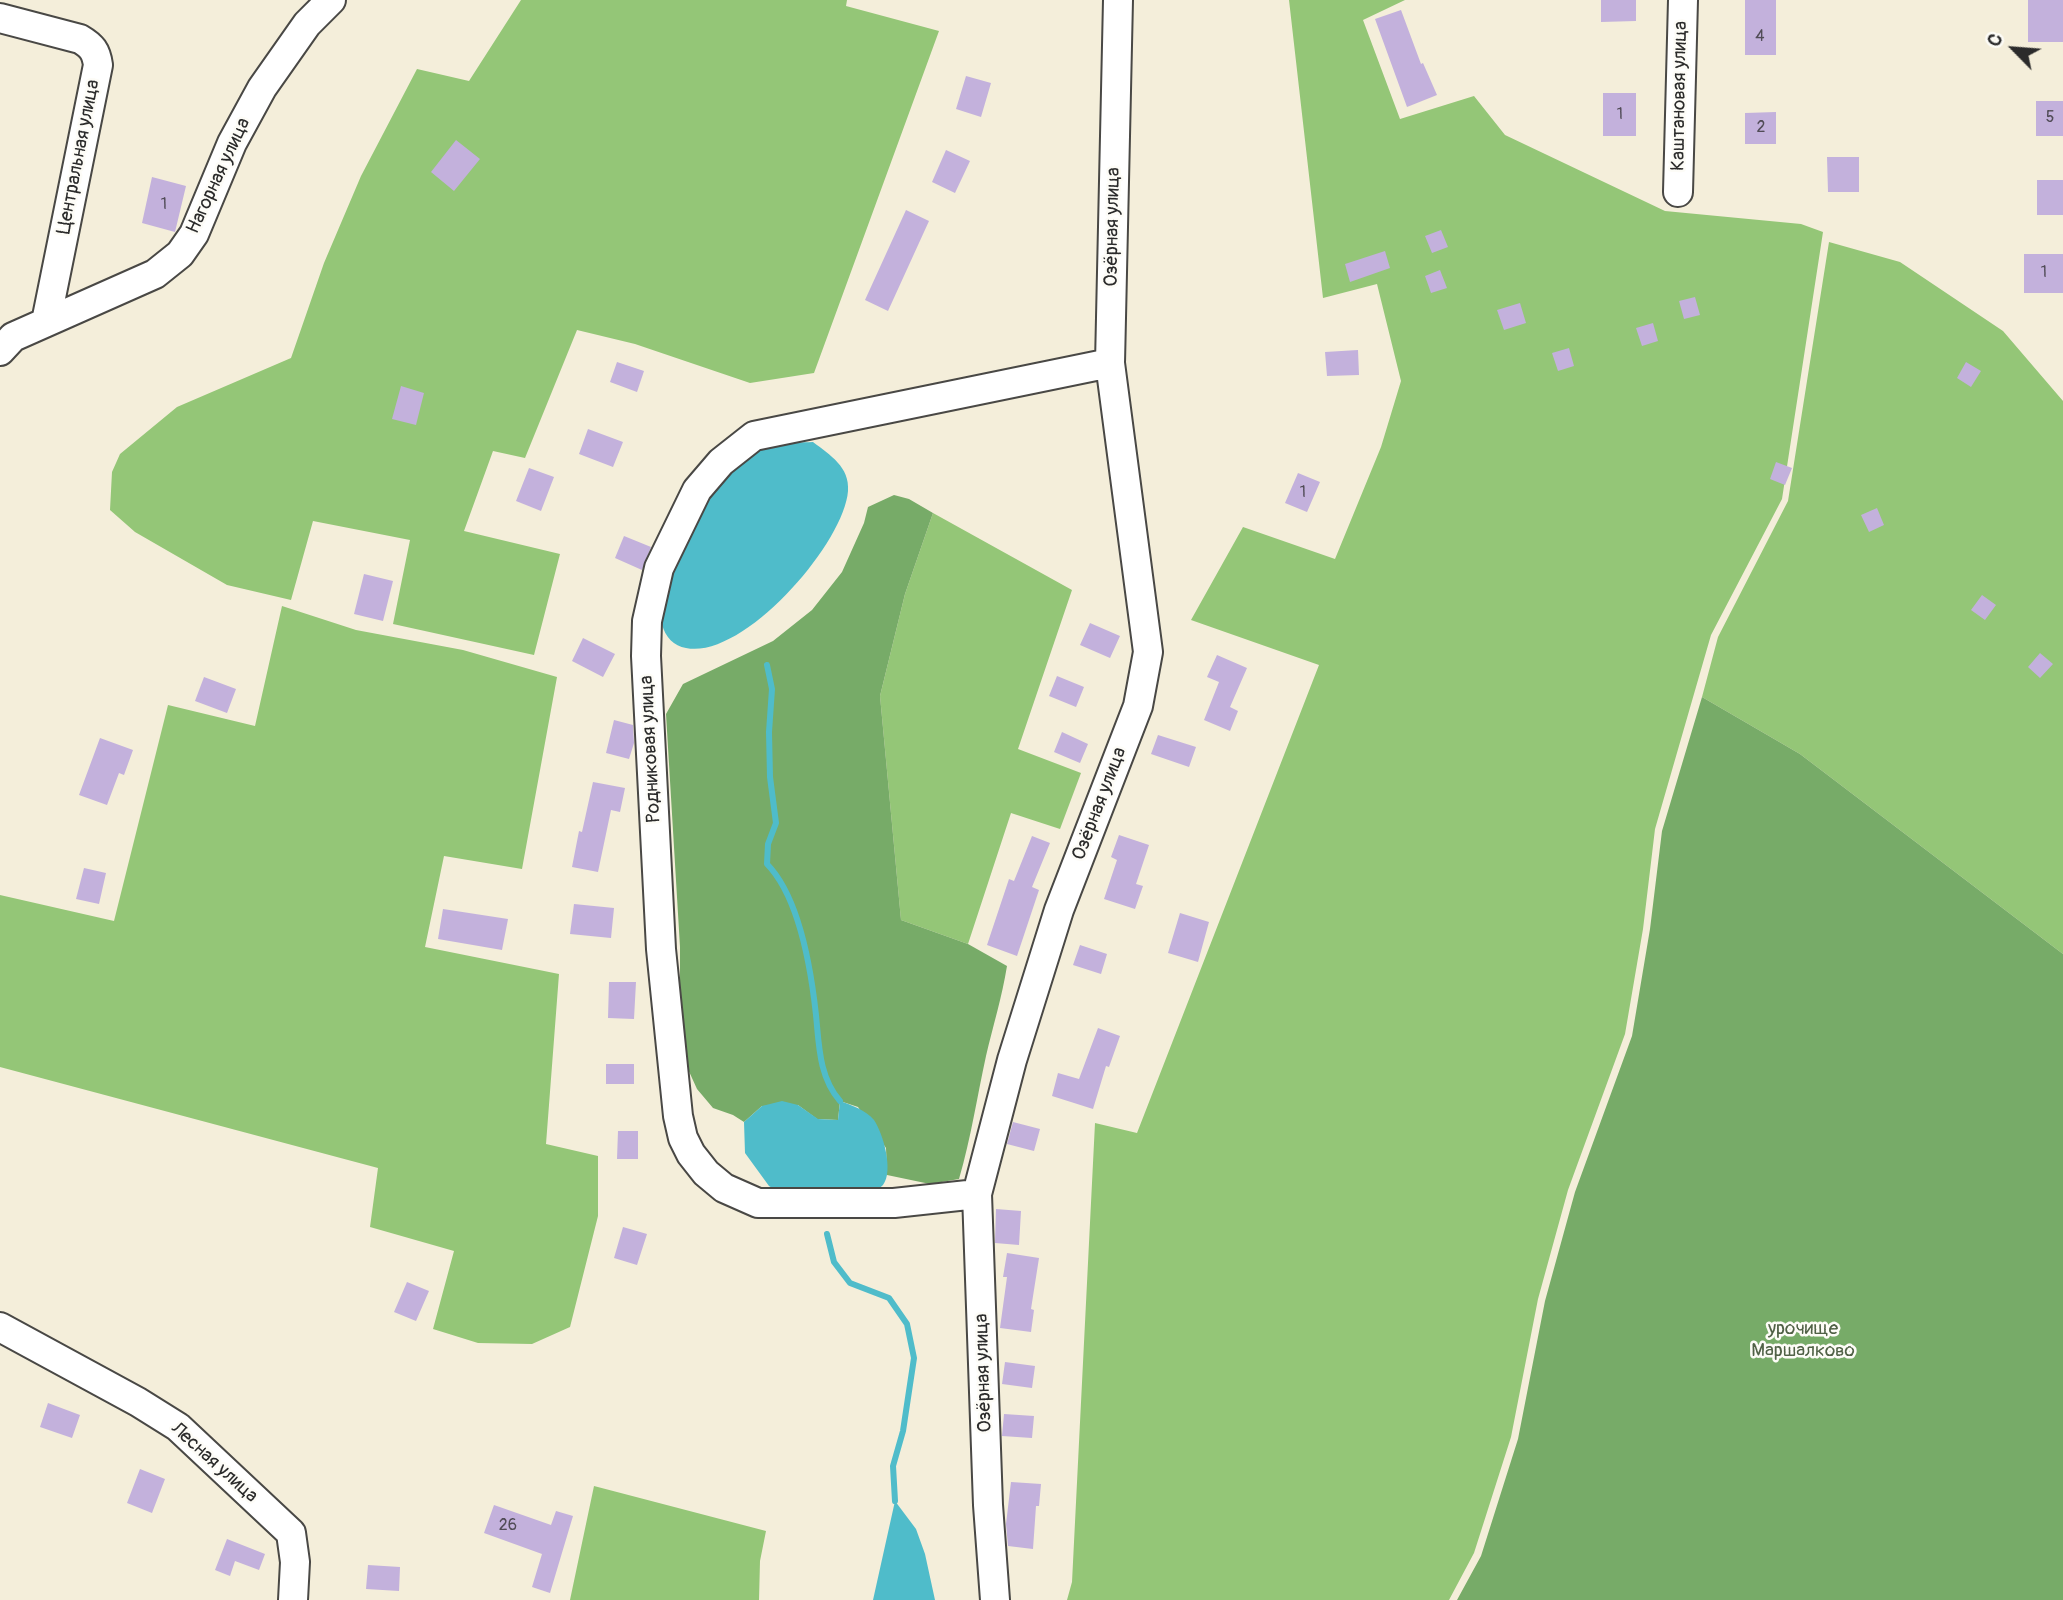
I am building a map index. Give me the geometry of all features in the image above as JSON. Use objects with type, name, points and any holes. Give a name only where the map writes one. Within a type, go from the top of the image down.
[{"type":"street","name":"Нагорная улица","points":[[4,341],[155,274],[180,254],[194,234],[232,143],[262,88],[307,24],[331,0]]},
{"type":"street","name":"Озёрная улица","points":[[995,1600],[988,1505],[977,1194],[1012,1060],[1059,910],[1138,706],[1149,652],[1110,363],[1118,0]]},
{"type":"street","name":"Каштановая улица","points":[[1678,192],[1683,0]]},
{"type":"street","name":"Центральная улица","points":[[0,18],[80,39],[96,53],[98,65],[46,322]]},
{"type":"street","name":"Родниковая улица","points":[[977,1194],[894,1203],[758,1203],[724,1188],[706,1173],[691,1154],[683,1138],[678,1116],[661,949],[646,656],[647,621],[659,568],[697,491],[721,462],[754,436],[1110,363]]},
{"type":"street","name":"Лесная улица","points":[[0,1327],[138,1402],[178,1427],[291,1532],[295,1562],[293,1600]]},
{"type":"green space","points":[[521,0],[847,0],[846,6],[939,31],[814,373],[750,383],[635,344],[577,330],[525,458],[493,451],[464,531],[560,554],[534,655],[393,624],[410,540],[313,521],[291,600],[227,585],[135,532],[110,510],[112,472],[120,454],[177,407],[291,358],[324,263],[361,176],[417,69],[469,81]]},
{"type":"green space","points":[[1289,0],[1405,0],[1363,20],[1400,119],[1474,96],[1505,135],[1665,211],[1801,224],[1823,232],[1782,499],[1711,635],[1655,829],[1643,929],[1625,1034],[1568,1190],[1538,1299],[1511,1437],[1474,1553],[1449,1600],[1067,1600],[1072,1582],[1095,1123],[1137,1133],[1319,665],[1191,620],[1243,527],[1335,559],[1381,447],[1401,381],[1377,284],[1323,298]]},
{"type":"green space","points":[[1829,242],[1900,262],[2003,331],[2063,401],[2063,954],[1800,754],[1702,697],[1718,637],[1788,501]]},
{"type":"green space","points":[[894,495],[909,499],[933,513],[905,594],[880,696],[901,920],[968,944],[1007,966],[959,1179],[930,1184],[887,1175],[886,1148],[858,1107],[840,1101],[838,1120],[817,1119],[798,1105],[762,1106],[744,1122],[713,1108],[697,1089],[687,1067],[680,998],[680,947],[666,714],[683,684],[773,641],[812,610],[842,572],[864,523],[868,507]]},
{"type":"green space","points":[[933,513],[1072,590],[1018,749],[1081,773],[1060,829],[1011,813],[968,944],[901,920],[880,696],[905,594]]},
{"type":"green space","points":[[282,606],[356,630],[463,650],[557,677],[522,869],[444,856],[425,947],[559,974],[546,1144],[598,1156],[598,1216],[570,1327],[532,1344],[478,1343],[433,1329],[454,1251],[370,1227],[378,1168],[0,1067],[0,895],[114,921],[168,705],[255,726]]},
{"type":"green space","name":"урочище Маршалково","points":[[1702,697],[1800,754],[2063,954],[2063,1600],[1457,1600],[1481,1556],[1518,1439],[1545,1301],[1575,1192],[1632,1036],[1650,929],[1662,831]]},
{"type":"green space","points":[[594,1486],[766,1531],[760,1561],[759,1600],[570,1600]]},
{"type":"water","points":[[813,442],[842,468],[848,483],[842,513],[829,540],[787,594],[761,618],[735,636],[709,647],[686,648],[674,643],[665,633],[661,616],[668,584],[683,543],[705,502],[732,469],[755,452],[778,445]]},
{"type":"water","points":[[782,1101],[798,1105],[818,1119],[838,1120],[840,1101],[871,1116],[881,1134],[886,1152],[888,1171],[883,1185],[874,1192],[777,1191],[769,1186],[745,1153],[744,1122],[762,1106]]},
{"type":"water","points":[[895,1501],[916,1529],[925,1554],[935,1600],[873,1600]]},
{"type":"building","points":[[1601,0],[1636,0],[1636,21],[1601,22]]},
{"type":"building","points":[[1745,0],[1776,0],[1776,55],[1745,55]]},
{"type":"building","points":[[2028,0],[2063,0],[2063,42],[2028,42]]},
{"type":"building","points":[[1401,10],[1421,64],[1423,63],[1437,95],[1407,107],[1375,19]]},
{"type":"building","points":[[966,76],[991,83],[981,117],[956,109]]},
{"type":"building","points":[[1603,93],[1636,93],[1636,136],[1603,136]]},
{"type":"building","points":[[2036,101],[2063,101],[2063,136],[2036,136]]},
{"type":"building","points":[[1776,112],[1776,144],[1745,144],[1745,113]]},
{"type":"building","points":[[456,140],[480,159],[454,191],[431,172]]},
{"type":"building","points":[[946,150],[970,161],[955,193],[932,182]]},
{"type":"building","points":[[1827,157],[1859,157],[1859,192],[1828,192]]},
{"type":"building","points":[[152,177],[186,186],[175,232],[142,223]]},
{"type":"building","points":[[2037,180],[2063,180],[2063,215],[2037,215]]},
{"type":"building","points":[[906,210],[929,221],[888,311],[865,300]]},
{"type":"building","points":[[1441,230],[1448,247],[1432,253],[1425,236]]},
{"type":"building","points":[[1385,251],[1390,268],[1350,282],[1345,264]]},
{"type":"building","points":[[2024,254],[2063,254],[2063,293],[2024,293]]},
{"type":"building","points":[[1440,270],[1447,288],[1431,293],[1425,276]]},
{"type":"building","points":[[1695,297],[1700,315],[1684,319],[1679,301]]},
{"type":"building","points":[[1520,303],[1526,323],[1504,330],[1497,310]]},
{"type":"building","points":[[1653,323],[1658,341],[1642,346],[1636,328]]},
{"type":"building","points":[[1569,348],[1574,366],[1558,371],[1552,353]]},
{"type":"building","points":[[1358,350],[1359,375],[1327,376],[1325,352]]},
{"type":"building","points":[[617,362],[644,371],[637,392],[610,382]]},
{"type":"building","points":[[1966,362],[1981,371],[1971,387],[1957,378]]},
{"type":"building","points":[[401,386],[424,393],[416,425],[392,419]]},
{"type":"building","points":[[588,429],[623,442],[613,467],[579,454]]},
{"type":"building","points":[[1776,462],[1792,468],[1785,485],[1770,479]]},
{"type":"building","points":[[529,468],[554,477],[541,511],[516,501]]},
{"type":"building","points":[[1298,473],[1320,482],[1307,512],[1285,503]]},
{"type":"building","points":[[1877,508],[1884,525],[1869,532],[1861,515]]},
{"type":"building","points":[[624,536],[651,547],[642,570],[615,558]]},
{"type":"building","points":[[364,574],[393,581],[383,621],[354,614]]},
{"type":"building","points":[[1982,595],[1996,605],[1985,620],[1971,610]]},
{"type":"building","points":[[1090,623],[1120,636],[1110,658],[1080,645]]},
{"type":"building","points":[[583,638],[615,654],[603,677],[572,661]]},
{"type":"building","points":[[2040,653],[2053,664],[2040,678],[2028,667]]},
{"type":"building","points":[[1217,655],[1247,668],[1230,707],[1238,711],[1230,731],[1204,720],[1219,682],[1207,677]]},
{"type":"building","points":[[1057,676],[1084,687],[1076,707],[1049,696]]},
{"type":"building","points":[[204,677],[236,689],[227,713],[195,701]]},
{"type":"building","points":[[614,720],[633,725],[634,743],[629,759],[606,753]]},
{"type":"building","points":[[1062,732],[1088,744],[1080,763],[1054,752]]},
{"type":"building","points":[[1158,735],[1196,747],[1189,767],[1151,754]]},
{"type":"building","points":[[100,738],[133,750],[124,775],[119,773],[107,805],[79,795]]},
{"type":"building","points":[[593,782],[625,788],[620,812],[611,810],[598,872],[572,867]]},
{"type":"building","points":[[1119,835],[1149,845],[1136,884],[1143,886],[1135,909],[1104,899],[1117,860],[1111,857]]},
{"type":"building","points":[[1032,836],[1050,843],[1032,887],[1039,890],[1017,956],[987,945],[1009,879],[1014,881]]},
{"type":"building","points":[[84,868],[106,873],[99,904],[76,899]]},
{"type":"building","points":[[574,904],[614,908],[611,938],[570,934]]},
{"type":"building","points":[[443,909],[508,919],[502,950],[438,939]]},
{"type":"building","points":[[1180,913],[1209,922],[1198,962],[1168,953]]},
{"type":"building","points":[[1080,945],[1107,954],[1101,974],[1073,965]]},
{"type":"building","points":[[609,982],[636,982],[634,1019],[608,1018]]},
{"type":"building","points":[[1098,1028],[1120,1036],[1109,1067],[1106,1066],[1093,1109],[1052,1096],[1058,1073],[1079,1079]]},
{"type":"building","points":[[606,1064],[634,1064],[634,1084],[606,1084]]},
{"type":"building","points":[[1013,1122],[1040,1129],[1034,1151],[1007,1144]]},
{"type":"building","points":[[618,1131],[638,1131],[638,1159],[617,1159]]},
{"type":"building","points":[[996,1209],[1021,1211],[1019,1245],[995,1243]]},
{"type":"building","points":[[623,1227],[647,1234],[637,1265],[614,1258]]},
{"type":"building","points":[[1007,1253],[1039,1258],[1031,1309],[1034,1310],[1031,1332],[1000,1328],[1007,1277],[1003,1277]]},
{"type":"building","points":[[407,1282],[429,1291],[416,1321],[394,1312]]},
{"type":"building","points":[[1005,1362],[1035,1366],[1032,1388],[1002,1384]]},
{"type":"building","points":[[48,1403],[80,1415],[72,1438],[40,1427]]},
{"type":"building","points":[[1004,1414],[1034,1416],[1032,1438],[1002,1436]]},
{"type":"building","points":[[140,1469],[165,1479],[152,1513],[127,1503]]},
{"type":"building","points":[[1011,1482],[1041,1484],[1039,1506],[1036,1506],[1033,1549],[1008,1546],[1006,1524]]},
{"type":"building","points":[[494,1505],[551,1525],[556,1511],[573,1516],[550,1593],[532,1587],[542,1554],[484,1533]]},
{"type":"building","points":[[227,1539],[265,1554],[259,1570],[235,1561],[230,1576],[215,1570]]},
{"type":"building","points":[[368,1565],[400,1567],[399,1591],[366,1589]]},
{"type":"waterway","points":[[767,665],[772,689],[770,777],[776,823],[768,844],[767,864],[788,895],[796,915],[811,977],[821,1060],[828,1082],[840,1101]]},
{"type":"waterway","points":[[827,1234],[834,1262],[850,1283],[889,1298],[907,1324],[914,1358],[903,1431],[893,1466],[895,1501]]}]
